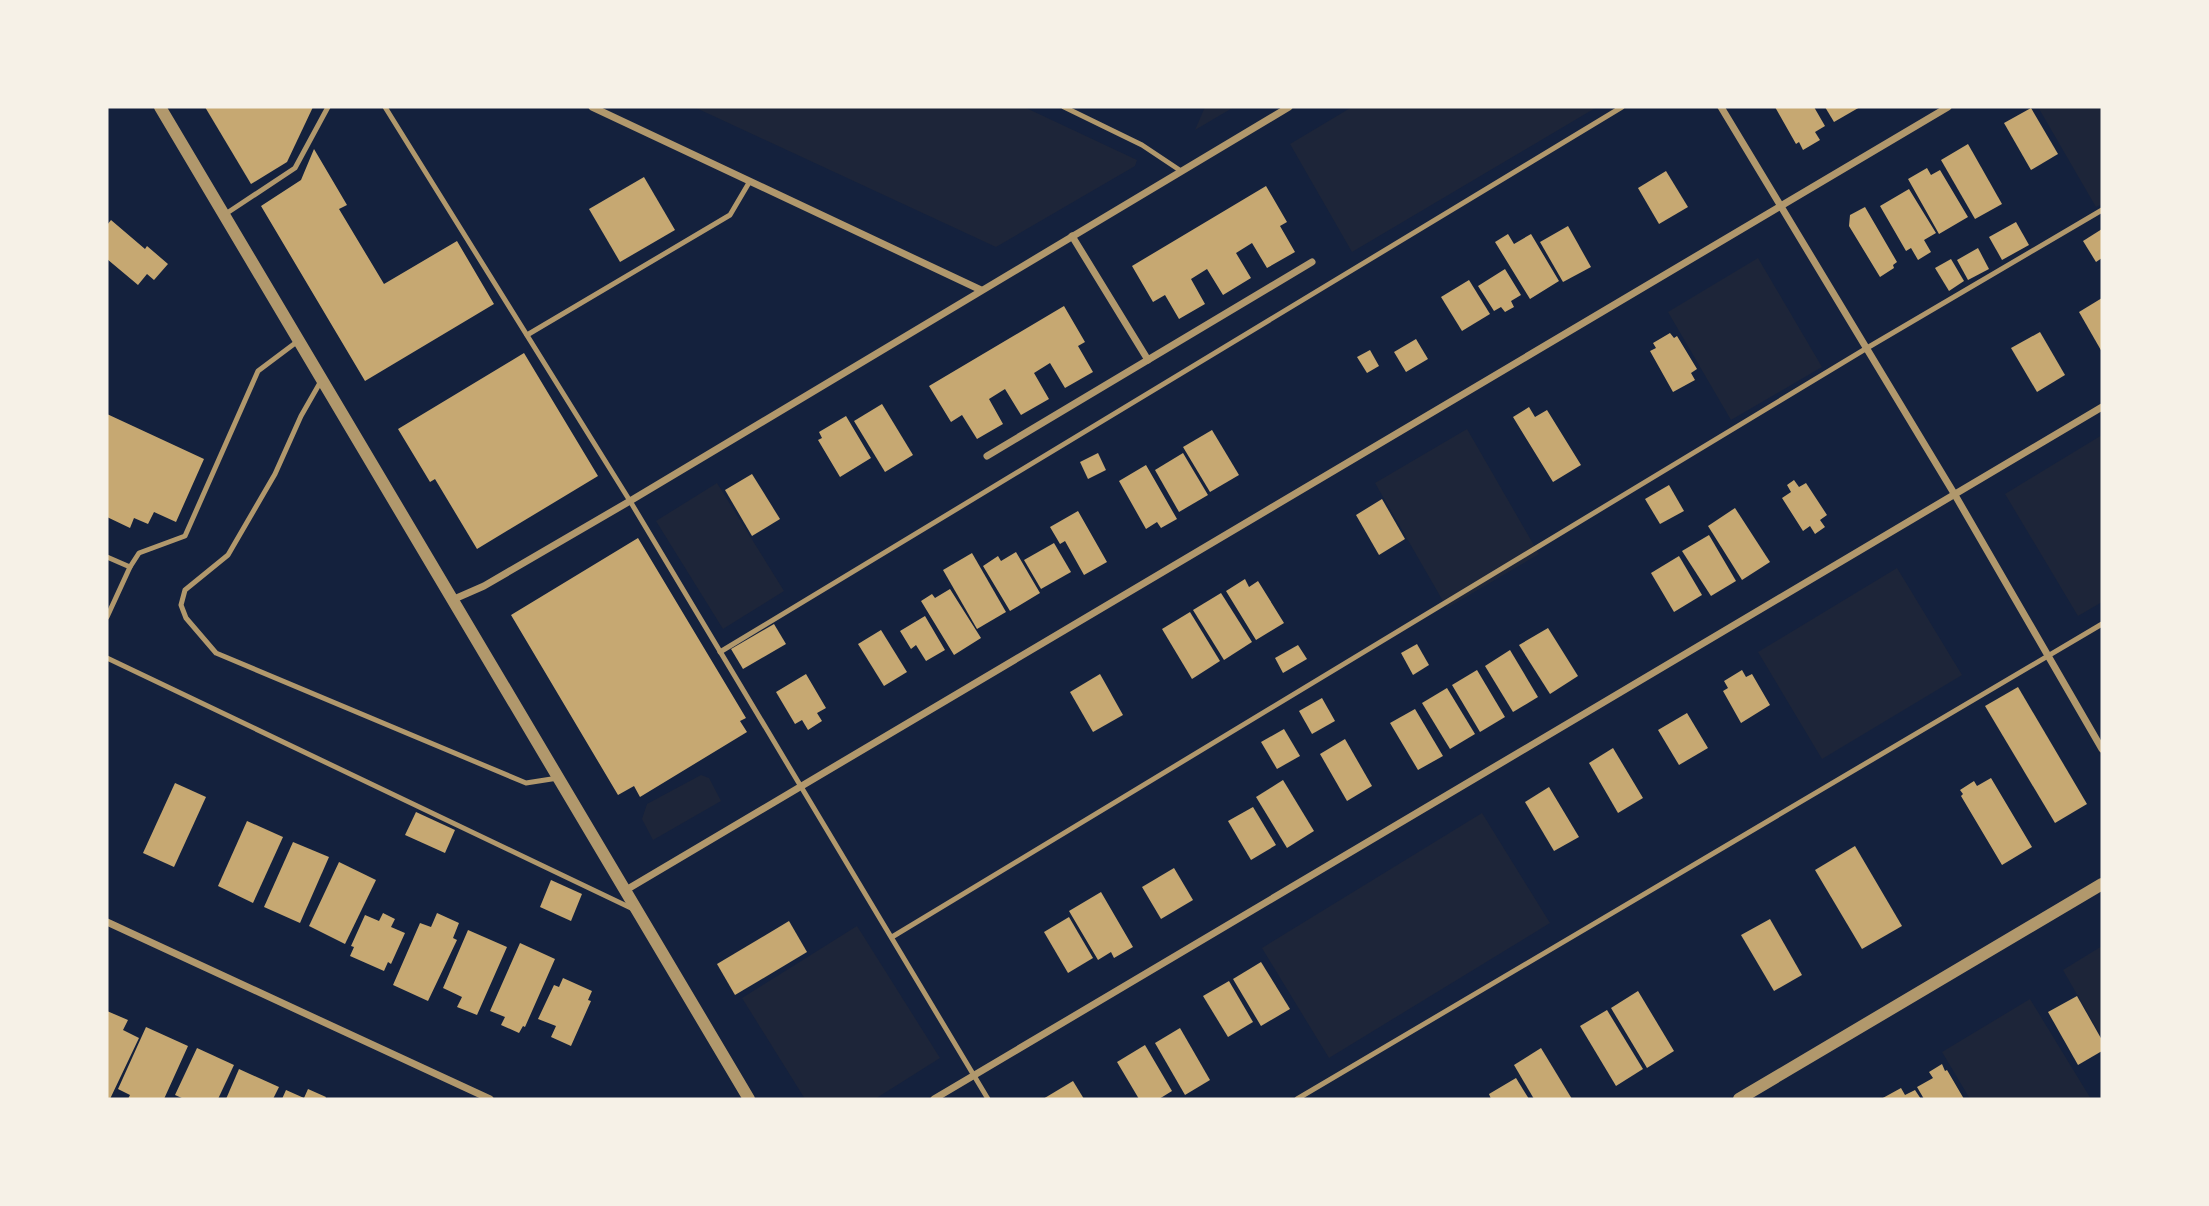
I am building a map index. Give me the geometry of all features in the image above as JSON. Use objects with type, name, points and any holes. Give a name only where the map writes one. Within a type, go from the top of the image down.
[{"type":"street","points":[[160,107],[749,1099]]},
{"type":"street","points":[[592,107],[981,290]]},
{"type":"street","points":[[452,601],[484,586],[631,501],[1289,107]]},
{"type":"street","points":[[1721,107],[1955,495],[2102,749]]},
{"type":"street","points":[[626,890],[1948,107]]},
{"type":"street","points":[[1072,236],[1148,360]]},
{"type":"street","points":[[987,456],[1312,262]]},
{"type":"street","points":[[934,1099],[2102,407]]},
{"type":"street","points":[[1739,1099],[2102,884]]},
{"type":"street","points":[[107,922],[490,1099]]},
{"type":"lane","points":[[224,215],[295,168],[328,107]]},
{"type":"lane","points":[[385,107],[631,501],[988,1099]]},
{"type":"lane","points":[[1064,107],[1142,145],[1181,171]]},
{"type":"lane","points":[[720,652],[1622,107]]},
{"type":"lane","points":[[527,334],[730,215],[750,181]]},
{"type":"lane","points":[[892,937],[1867,348],[2102,210]]},
{"type":"lane","points":[[107,618],[139,552],[185,536],[258,371],[298,341]]},
{"type":"lane","points":[[321,381],[301,416],[275,474],[229,555],[186,590],[181,605],[186,618],[216,653],[526,783],[558,778]]},
{"type":"lane","points":[[107,557],[130,567]]},
{"type":"lane","points":[[1297,1099],[2102,624]]},
{"type":"lane","points":[[107,658],[639,912]]},
{"type":"shaded area","points":[[694,107],[1024,107],[1137,160],[1135,166],[996,247]]},
{"type":"shaded area","points":[[1205,107],[1234,107],[1195,130]]},
{"type":"shaded area","points":[[1352,107],[1597,107],[1352,252],[1290,144]]},
{"type":"shaded area","points":[[2038,107],[2102,107],[2102,204],[2096,207]]},
{"type":"shaded area","points":[[1758,258],[1822,367],[1731,420],[1668,312]]},
{"type":"shaded area","points":[[1467,429],[1539,554],[1447,608],[1375,483]]},
{"type":"shaded area","points":[[2102,435],[2102,602],[2078,616],[2005,494]]},
{"type":"shaded area","points":[[717,483],[784,591],[723,629],[656,521]]},
{"type":"shaded area","points":[[1897,568],[1962,675],[1822,759],[1758,652]]},
{"type":"shaded area","points":[[701,775],[709,778],[721,801],[653,840],[642,819],[647,804]]},
{"type":"shaded area","points":[[1482,813],[1550,923],[1329,1058],[1262,948]]},
{"type":"shaded area","points":[[857,926],[940,1058],[875,1099],[805,1099],[742,998]]},
{"type":"shaded area","points":[[2102,946],[2102,1038],[2063,970]]},
{"type":"shaded area","points":[[2030,999],[2091,1099],[1970,1099],[1942,1052]]},
{"type":"building","points":[[205,107],[313,107],[287,162],[251,184]]},
{"type":"building","points":[[1775,107],[1814,107],[1825,126],[1815,132],[1820,140],[1803,150],[1799,142],[1796,144]]},
{"type":"building","points":[[1825,107],[1860,107],[1834,122]]},
{"type":"building","points":[[2031,108],[2058,154],[2031,170],[2004,123]]},
{"type":"building","points":[[1968,144],[2002,204],[1975,219],[1941,160]]},
{"type":"building","points":[[314,149],[347,205],[339,209],[384,284],[457,241],[494,304],[365,381],[261,206],[301,180]]},
{"type":"building","points":[[1927,168],[1931,175],[1940,170],[1968,217],[1939,234],[1908,179]]},
{"type":"building","points":[[1666,171],[1688,207],[1659,224],[1638,188]]},
{"type":"building","points":[[644,177],[675,230],[620,262],[589,209]]},
{"type":"building","points":[[1266,186],[1287,222],[1280,226],[1295,252],[1267,268],[1252,243],[1236,253],[1251,278],[1223,295],[1207,269],[1191,279],[1205,304],[1179,319],[1165,295],[1153,302],[1132,266]]},
{"type":"building","points":[[1909,189],[1936,233],[1924,240],[1931,252],[1918,260],[1911,248],[1906,251],[1880,206]]},
{"type":"building","points":[[1865,207],[1897,262],[1893,265],[1894,268],[1880,277],[1849,226],[1850,215]]},
{"type":"building","points":[[111,220],[145,249],[147,246],[168,264],[154,280],[147,274],[138,285],[107,259],[107,225]]},
{"type":"building","points":[[2016,222],[2029,245],[2002,260],[1989,237]]},
{"type":"building","points":[[1568,226],[1591,267],[1563,282],[1540,242]]},
{"type":"building","points":[[2102,229],[2102,258],[2096,262],[2083,241]]},
{"type":"building","points":[[1508,234],[1514,244],[1531,234],[1559,281],[1530,299],[1495,242]]},
{"type":"building","points":[[1978,248],[1989,269],[1968,280],[1957,260]]},
{"type":"building","points":[[1951,259],[1964,281],[1949,291],[1935,268]]},
{"type":"building","points":[[1505,269],[1521,295],[1511,301],[1514,307],[1505,312],[1501,307],[1494,311],[1478,286]]},
{"type":"building","points":[[1469,280],[1490,314],[1462,331],[1441,297]]},
{"type":"building","points":[[2102,298],[2102,352],[2079,312]]},
{"type":"building","points":[[1064,306],[1085,342],[1078,346],[1093,372],[1065,388],[1050,363],[1034,373],[1049,399],[1021,415],[1005,389],[989,399],[1003,424],[977,439],[962,415],[951,422],[929,386]]},
{"type":"building","points":[[2040,332],[2065,375],[2037,392],[2011,348]]},
{"type":"building","points":[[1670,333],[1674,338],[1677,336],[1697,369],[1691,373],[1695,380],[1673,392],[1650,351],[1656,348],[1653,343]]},
{"type":"building","points":[[1416,339],[1428,359],[1406,372],[1394,352]]},
{"type":"building","points":[[1370,350],[1379,366],[1367,373],[1357,357]]},
{"type":"building","points":[[524,353],[598,476],[477,549],[435,479],[430,482],[398,429]]},
{"type":"building","points":[[882,404],[913,455],[885,472],[854,421]]},
{"type":"building","points":[[1529,407],[1535,417],[1547,410],[1581,465],[1553,482],[1513,417]]},
{"type":"building","points":[[107,414],[204,459],[176,522],[154,512],[148,524],[134,518],[130,528],[107,517]]},
{"type":"building","points":[[846,416],[871,458],[840,477],[818,440],[822,438],[819,432]]},
{"type":"building","points":[[1212,430],[1239,475],[1210,492],[1183,447]]},
{"type":"building","points":[[1098,453],[1106,470],[1088,479],[1080,462]]},
{"type":"building","points":[[1183,453],[1208,495],[1179,512],[1155,470]]},
{"type":"building","points":[[1146,465],[1177,519],[1161,528],[1157,522],[1146,529],[1119,481]]},
{"type":"building","points":[[752,474],[780,519],[752,536],[725,490]]},
{"type":"building","points":[[1794,480],[1799,487],[1806,483],[1827,515],[1820,520],[1825,527],[1815,534],[1810,526],[1803,531],[1782,498],[1791,492],[1787,485]]},
{"type":"building","points":[[1669,485],[1684,511],[1660,524],[1645,499]]},
{"type":"building","points":[[1382,499],[1405,539],[1379,555],[1356,515]]},
{"type":"building","points":[[1735,508],[1770,562],[1742,580],[1708,526]]},
{"type":"building","points":[[1078,511],[1107,562],[1084,575],[1065,541],[1060,544],[1050,527]]},
{"type":"building","points":[[1709,535],[1736,581],[1711,596],[1682,551]]},
{"type":"building","points":[[638,538],[746,718],[740,721],[747,732],[640,797],[634,786],[618,795],[511,615]]},
{"type":"building","points":[[1054,543],[1071,572],[1041,589],[1024,560]]},
{"type":"building","points":[[1016,552],[1040,593],[1010,611],[983,566],[998,556],[1001,561]]},
{"type":"building","points":[[972,553],[1006,612],[977,629],[943,570]]},
{"type":"building","points":[[1679,556],[1702,595],[1674,612],[1651,573]]},
{"type":"building","points":[[1245,579],[1249,587],[1258,581],[1284,623],[1256,640],[1226,591]]},
{"type":"building","points":[[950,589],[981,638],[954,655],[921,601],[932,594],[935,598]]},
{"type":"building","points":[[1221,593],[1252,642],[1224,660],[1193,610]]},
{"type":"building","points":[[1190,612],[1220,661],[1192,679],[1162,629]]},
{"type":"building","points":[[925,616],[945,650],[926,661],[916,645],[911,649],[900,631]]},
{"type":"building","points":[[774,624],[786,644],[743,669],[731,649]]},
{"type":"building","points":[[1548,628],[1578,676],[1550,694],[1519,645]]},
{"type":"building","points":[[881,630],[907,672],[884,686],[858,644]]},
{"type":"building","points":[[1417,644],[1429,665],[1413,675],[1401,653]]},
{"type":"building","points":[[1298,645],[1307,659],[1283,673],[1275,658]]},
{"type":"building","points":[[1510,650],[1538,697],[1513,712],[1485,666]]},
{"type":"building","points":[[1477,670],[1505,717],[1480,732],[1452,685]]},
{"type":"building","points":[[1742,670],[1746,677],[1752,674],[1770,705],[1741,723],[1723,691],[1728,688],[1724,681]]},
{"type":"building","points":[[806,674],[826,708],[817,713],[822,721],[808,730],[802,720],[795,724],[776,692]]},
{"type":"building","points":[[1100,674],[1123,715],[1093,732],[1070,692]]},
{"type":"building","points":[[2018,687],[2087,804],[2055,823],[1985,706]]},
{"type":"building","points":[[1447,688],[1475,734],[1450,749],[1422,703]]},
{"type":"building","points":[[1322,698],[1335,721],[1312,734],[1299,711]]},
{"type":"building","points":[[1415,709],[1443,756],[1418,770],[1390,723]]},
{"type":"building","points":[[1687,713],[1708,748],[1679,765],[1658,730]]},
{"type":"building","points":[[1284,729],[1300,756],[1277,769],[1261,742]]},
{"type":"building","points":[[1345,739],[1372,786],[1347,801],[1320,754]]},
{"type":"building","points":[[1613,748],[1643,798],[1618,813],[1589,763]]},
{"type":"building","points":[[1991,778],[2032,847],[2002,865],[1960,790],[1974,781],[1977,786]]},
{"type":"building","points":[[1283,780],[1314,831],[1287,848],[1256,797]]},
{"type":"building","points":[[175,783],[206,797],[174,867],[143,853]]},
{"type":"building","points":[[1549,787],[1579,837],[1554,851],[1525,802]]},
{"type":"building","points":[[1253,807],[1276,845],[1251,860],[1228,821]]},
{"type":"building","points":[[416,812],[455,830],[445,853],[405,835]]},
{"type":"building","points":[[247,821],[283,837],[253,903],[218,886]]},
{"type":"building","points":[[293,842],[329,857],[300,923],[264,907]]},
{"type":"building","points":[[1855,846],[1902,926],[1862,949],[1815,870]]},
{"type":"building","points":[[339,862],[376,880],[345,944],[309,926]]},
{"type":"building","points":[[1174,868],[1193,900],[1161,919],[1142,887]]},
{"type":"building","points":[[551,880],[582,894],[571,921],[540,907]]},
{"type":"building","points":[[1101,892],[1133,947],[1114,958],[1111,952],[1098,960],[1069,911]]},
{"type":"building","points":[[383,913],[395,919],[391,927],[405,933],[391,964],[388,962],[384,971],[350,956],[354,947],[351,946],[365,915],[379,921]]},
{"type":"building","points":[[437,913],[459,923],[453,938],[457,940],[428,1001],[393,985],[420,923],[431,927]]},
{"type":"building","points":[[1069,917],[1093,958],[1068,973],[1044,932]]},
{"type":"building","points":[[1770,919],[1802,975],[1774,991],[1741,935]]},
{"type":"building","points":[[789,921],[807,952],[735,995],[717,964]]},
{"type":"building","points":[[468,930],[507,947],[477,1015],[457,1007],[462,997],[443,988]]},
{"type":"building","points":[[520,943],[555,959],[525,1027],[523,1026],[519,1033],[501,1025],[505,1017],[490,1011]]},
{"type":"building","points":[[1261,962],[1290,1009],[1261,1026],[1233,979]]},
{"type":"building","points":[[563,978],[592,991],[588,1000],[591,1001],[571,1046],[551,1037],[556,1026],[538,1019],[554,985],[559,987]]},
{"type":"building","points":[[1229,981],[1253,1022],[1228,1037],[1203,996]]},
{"type":"building","points":[[1638,991],[1674,1051],[1647,1068],[1611,1008]]},
{"type":"building","points":[[2077,996],[2102,1040],[2102,1051],[2078,1065],[2048,1012]]},
{"type":"building","points":[[1607,1010],[1643,1069],[1616,1086],[1580,1026]]},
{"type":"building","points":[[107,1011],[128,1020],[123,1030],[139,1038],[110,1099],[107,1099]]},
{"type":"building","points":[[146,1027],[188,1046],[164,1099],[128,1099],[130,1095],[118,1089]]},
{"type":"building","points":[[1180,1028],[1210,1080],[1185,1095],[1155,1043]]},
{"type":"building","points":[[1145,1045],[1172,1091],[1159,1099],[1139,1099],[1117,1062]]},
{"type":"building","points":[[197,1048],[234,1065],[218,1099],[184,1099],[175,1095]]},
{"type":"building","points":[[1541,1048],[1572,1099],[1534,1099],[1514,1065]]},
{"type":"building","points":[[1942,1064],[1964,1099],[1924,1099],[1917,1087],[1933,1078],[1929,1072]]},
{"type":"building","points":[[239,1069],[279,1087],[273,1099],[226,1099]]},
{"type":"building","points":[[1516,1078],[1529,1099],[1491,1099],[1489,1094]]},
{"type":"building","points":[[1073,1081],[1084,1099],[1043,1099]]},
{"type":"building","points":[[1901,1088],[1905,1095],[1915,1090],[1921,1099],[1881,1099]]},
{"type":"building","points":[[308,1089],[326,1097],[325,1099],[282,1099],[286,1090],[304,1098]]}]
